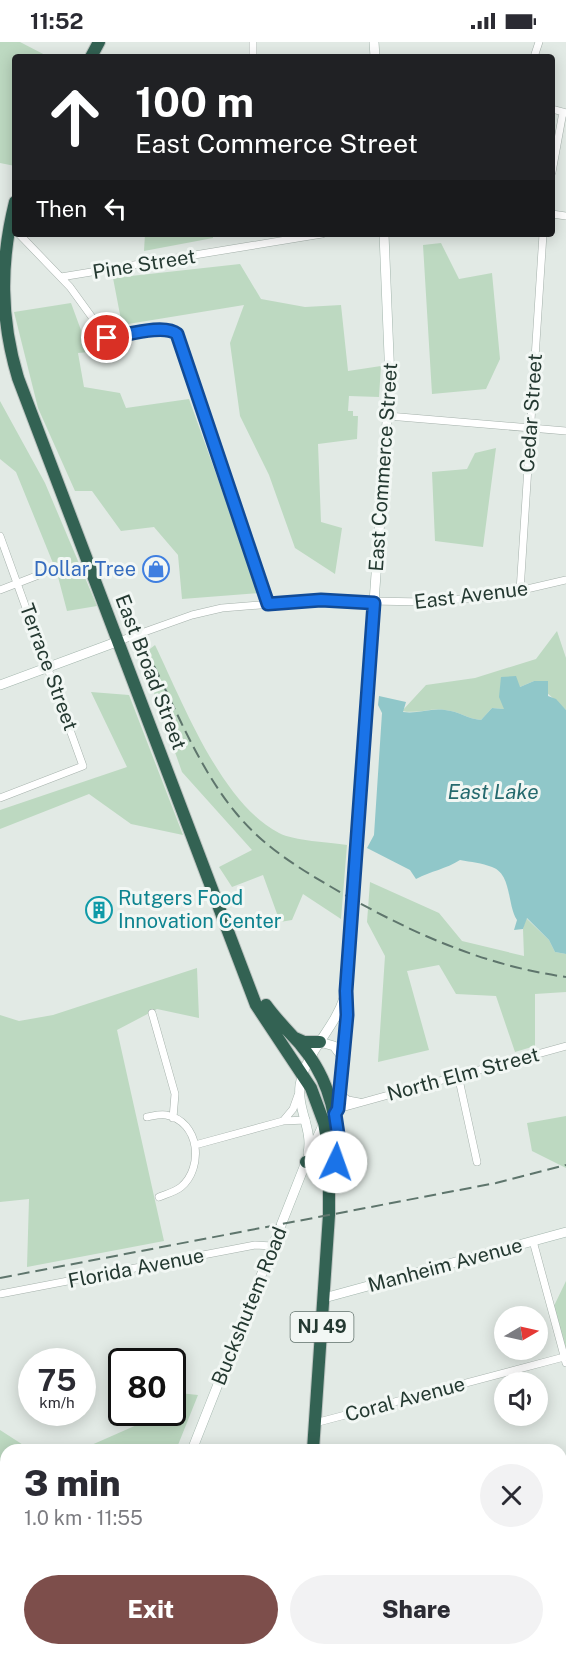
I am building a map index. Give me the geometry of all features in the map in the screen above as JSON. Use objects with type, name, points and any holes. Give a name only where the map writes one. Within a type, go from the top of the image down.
[{"type":"highway","name":"East Broad Street","points":[[13,237],[2,293],[5,326],[13,362],[256,1005],[309,1057],[336,1112]]},
{"type":"highway","name":"East Broad Street","points":[[285,1034],[302,1080],[324,1123]]},
{"type":"highway","points":[[285,1034],[304,1042],[320,1042]]},
{"type":"highway","name":"NJ 49","points":[[313,1444],[330,1204],[337,1149],[336,1112]]},
{"type":"highway","name":"NJ 49","points":[[324,1123],[330,1204]]},
{"type":"highway","points":[[306,1161],[321,1159],[329,1167]]},
{"type":"street","points":[[555,157],[564,113]]},
{"type":"street","points":[[21,237],[61,278],[107,338],[162,329],[173,330],[177,334],[268,604]]},
{"type":"street","name":"Pine Street","points":[[61,278],[304,237]]},
{"type":"street","name":"East Commerce Street","points":[[336,1112],[340,1094],[347,1015],[346,991],[388,416],[390,339],[384,237]]},
{"type":"street","name":"Cedar Street","points":[[520,591],[543,237]]},
{"type":"street","points":[[388,416],[566,431]]},
{"type":"street","name":"Terrace Street","points":[[0,536],[83,766],[0,798]]},
{"type":"street","points":[[0,590],[49,571]]},
{"type":"street","name":"East Avenue","points":[[119,641],[207,611],[321,600],[374,603],[423,602],[497,596],[566,580]]},
{"type":"street","points":[[0,685],[119,641]]},
{"type":"street","points":[[283,1121],[295,1106],[309,1057],[336,1020],[346,991]]},
{"type":"street","points":[[152,1013],[175,1094],[176,1111],[173,1118]]},
{"type":"street","points":[[320,1042],[333,1046],[343,1058]]},
{"type":"street","name":"North Elm Street","points":[[336,1112],[359,1102],[566,1046]]},
{"type":"street","points":[[458,1075],[477,1162]]},
{"type":"street","points":[[302,1080],[300,1104],[310,1139],[306,1161]]},
{"type":"street","points":[[340,1094],[348,1100],[359,1102]]},
{"type":"street","points":[[306,1161],[324,1123],[336,1112]]},
{"type":"street","points":[[147,1117],[160,1115],[173,1118],[183,1125],[195,1145],[196,1162],[190,1175],[180,1188],[159,1197]]},
{"type":"street","points":[[195,1145],[283,1121],[306,1120],[324,1123]]},
{"type":"street","name":"Buckshutem Road","points":[[194,1444],[306,1161]]},
{"type":"street","name":"Manheim Avenue","points":[[324,1298],[566,1232]]},
{"type":"street","points":[[533,1241],[565,1360]]},
{"type":"street","name":"Florida Avenue","points":[[0,1294],[255,1245],[272,1246]]},
{"type":"street","name":"Coral Avenue","points":[[315,1423],[565,1360]]},
{"type":"green space","points":[[0,42],[20,42],[43,54],[12,54],[12,165],[0,163]]},
{"type":"green space","points":[[145,237],[213,237],[213,238],[144,251]]},
{"type":"green space","points":[[441,243],[459,279],[492,273],[500,359],[486,389],[432,394],[423,245]]},
{"type":"green space","points":[[240,264],[261,299],[305,307],[341,305],[348,371],[381,366],[379,397],[349,396],[348,411],[353,411],[353,416],[358,416],[357,439],[318,444],[321,522],[342,528],[335,574],[295,548],[269,475],[240,416],[230,343],[244,305],[122,325],[113,278]]},
{"type":"green space","points":[[71,303],[89,352],[78,353],[84,387],[120,393],[126,408],[189,399],[259,593],[182,599],[178,555],[154,527],[121,531],[92,491],[75,491],[38,408],[14,312]]},
{"type":"green space","points":[[0,401],[45,483],[97,606],[67,611],[57,573],[16,472],[0,459]]},
{"type":"green space","points":[[496,448],[483,547],[435,541],[432,472],[467,469],[475,453]]},
{"type":"green space","points":[[557,631],[566,658],[566,710],[534,681],[520,687],[504,709],[492,708],[481,720],[445,710],[402,711],[426,685],[475,678],[536,659]]},
{"type":"green space","points":[[155,645],[206,750],[239,799],[258,819],[285,836],[347,845],[341,919],[303,894],[292,920],[280,922],[263,875],[232,887],[219,867],[252,850],[182,772],[141,656]]},
{"type":"green space","points":[[91,692],[129,695],[183,835],[131,824],[89,794],[0,829],[0,810],[127,767]]},
{"type":"green space","points":[[370,882],[439,913],[462,941],[524,956],[523,929],[526,918],[549,940],[555,952],[566,954],[566,992],[535,994],[535,1046],[515,1052],[496,996],[456,994],[439,965],[407,971],[429,1050],[378,1062],[385,956],[367,922]]},
{"type":"green space","points":[[197,968],[199,1018],[157,1009],[117,1030],[164,1241],[27,1267],[29,1199],[0,1202],[0,1015],[19,1021],[53,1015]]},
{"type":"green space","points":[[566,1116],[566,1168],[532,1151],[527,1123]]},
{"type":"green space","points":[[566,1281],[566,1361],[552,1310]]},
{"type":"green space","points":[[186,1394],[198,1395],[186,1425]]},
{"type":"green space","points":[[134,1426],[186,1426],[178,1444],[94,1444]]},
{"type":"green space","points":[[0,1430],[22,1444],[0,1444]]},
{"type":"water","name":"East Lake","points":[[516,676],[520,687],[534,681],[548,681],[548,696],[556,699],[566,710],[566,954],[555,952],[549,940],[527,918],[523,929],[514,930],[517,920],[506,883],[503,876],[492,867],[460,860],[416,879],[410,870],[367,848],[374,835],[382,713],[378,705],[379,696],[406,702],[403,712],[445,710],[481,720],[492,708],[504,709],[499,697],[501,677]]},
{"type":"railway","points":[[146,650],[209,775],[246,825],[269,846],[333,888],[417,932],[474,955],[566,977]]},
{"type":"railway","points":[[0,1278],[496,1183],[566,1165]]},
{"type":"place","name":"Dollar Tree","points":[[156,569]]},
{"type":"place","name":"Rutgers Food Innovation Center","points":[[99,910]]},
{"type":"route","points":[[107,338],[162,329],[173,330],[177,334],[242,528],[264,584],[268,604],[321,600],[374,603],[346,991],[347,1015],[340,1094],[335,1114],[338,1134],[336,1162]]}]
